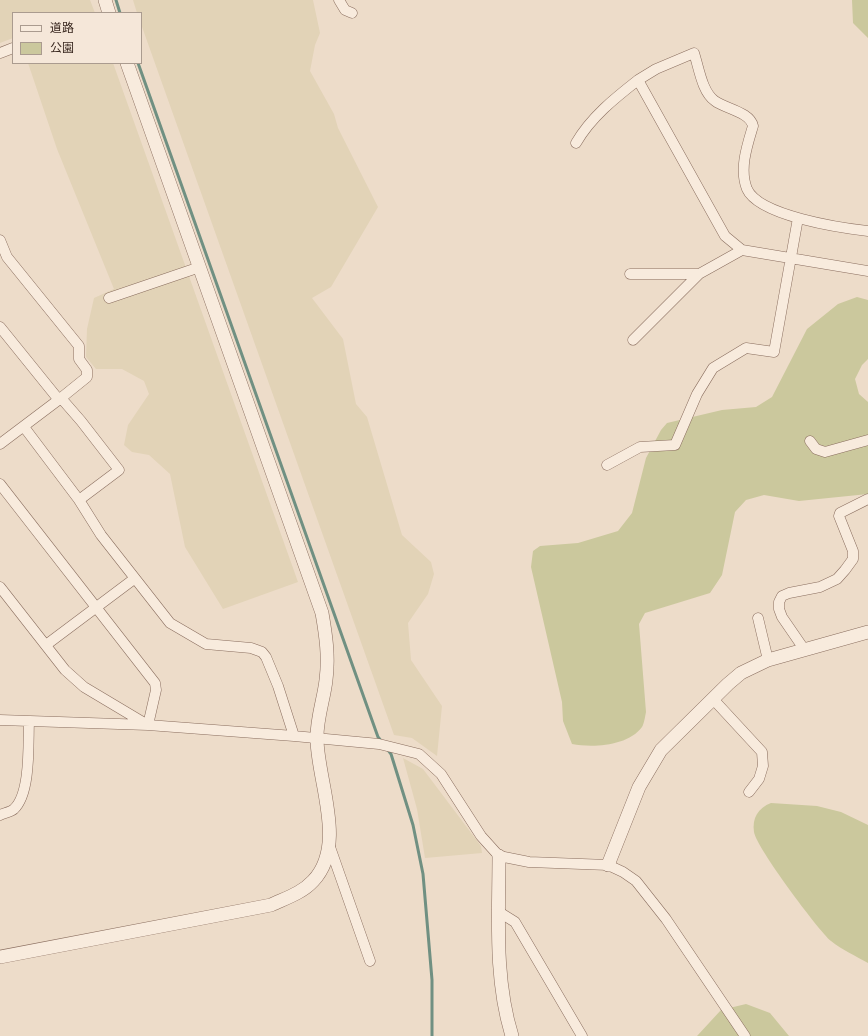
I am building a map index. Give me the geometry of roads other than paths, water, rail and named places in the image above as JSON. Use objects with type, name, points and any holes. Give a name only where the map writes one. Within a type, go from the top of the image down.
[{"type":"street","points":[[105,0],[109,12]]},
{"type":"street","points":[[339,0],[345,10],[352,13]]},
{"type":"street","points":[[0,53],[12,48]]},
{"type":"street","points":[[576,143],[583,130],[599,113],[638,80],[656,69],[694,53],[706,90],[714,101],[746,116],[752,121],[744,168],[748,190],[752,196],[762,204],[798,218],[868,231]]},
{"type":"street","points":[[127,64],[322,613],[328,647],[326,679],[316,738],[330,828],[330,847],[370,961]]},
{"type":"street","points":[[638,80],[725,236],[742,250],[868,271]]},
{"type":"street","points":[[607,465],[640,448],[675,445],[697,394],[713,368],[746,348],[774,352],[798,218]]},
{"type":"street","points":[[0,240],[7,257],[79,346],[79,359],[87,370],[87,377],[0,444]]},
{"type":"street","points":[[633,340],[699,274],[742,250]]},
{"type":"street","points":[[109,298],[200,267]]},
{"type":"street","points":[[630,274],[699,274]]},
{"type":"street","points":[[0,327],[60,399],[81,421],[119,470],[79,500]]},
{"type":"street","points":[[24,427],[79,500],[101,535],[166,620],[206,644],[251,648],[262,652],[266,657],[278,686],[294,736]]},
{"type":"street","points":[[810,441],[816,449],[825,452],[868,440]]},
{"type":"street","points":[[0,484],[155,683],[156,690],[148,725]]},
{"type":"street","points":[[804,649],[782,617],[779,609],[779,602],[782,596],[789,593],[820,587],[837,579],[845,570],[853,559],[853,551],[839,516],[840,513],[868,499]]},
{"type":"street","points":[[46,645],[134,579]]},
{"type":"street","points":[[0,586],[65,670],[84,687],[148,725]]},
{"type":"street","points":[[758,618],[768,660]]},
{"type":"street","points":[[608,865],[639,787],[648,769],[661,750],[713,698],[741,673],[768,660],[868,632]]},
{"type":"street","points":[[713,698],[762,752],[763,766],[759,779],[749,792]]},
{"type":"street","points":[[0,720],[148,725],[294,736],[379,744],[420,754],[441,774],[481,836],[499,856],[529,862],[608,865],[623,872],[636,881],[666,919],[745,1036]]},
{"type":"street","points":[[0,815],[14,809],[21,799],[25,786],[29,722]]},
{"type":"street","points":[[0,957],[271,905],[296,894],[313,881],[330,847]]},
{"type":"street","points":[[499,856],[500,973],[505,1013],[512,1036]]},
{"type":"street","points":[[499,912],[515,922],[582,1036]]},
{"type":"waterway","points":[[116,0],[120,12]]},
{"type":"waterway","points":[[138,64],[378,737],[382,742]]},
{"type":"waterway","points":[[388,750],[391,754],[413,825],[423,874],[432,980],[432,1036]]}]
